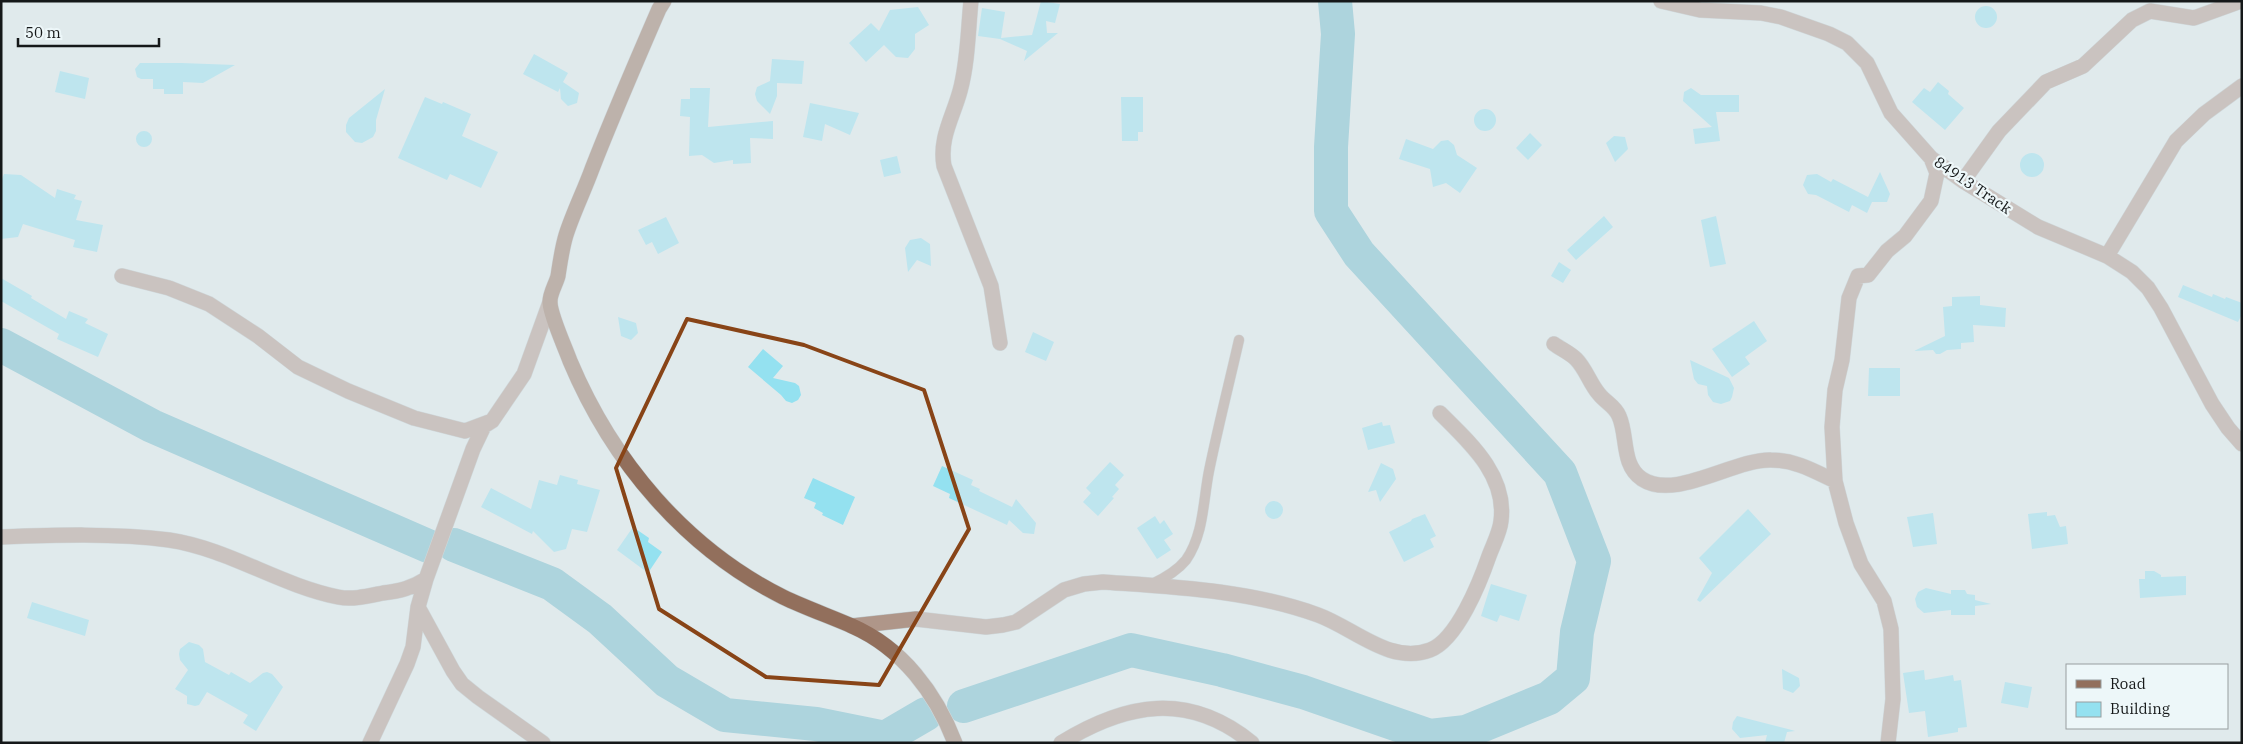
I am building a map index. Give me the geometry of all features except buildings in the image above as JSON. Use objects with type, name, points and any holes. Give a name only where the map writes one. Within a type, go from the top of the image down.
[{"type":"street","points":[[971,1],[960,90],[947,126],[942,154],[944,166],[991,286],[1000,343]]},
{"type":"street","name":"84913 Track","points":[[1661,1],[1700,10],[1761,13],[1781,16],[1829,34],[1847,44],[1867,63],[1891,113],[1931,158],[1963,181],[2038,227],[2107,256],[2132,272],[2148,288],[2161,308],[2212,404],[2228,428],[2242,444]]},
{"type":"street","points":[[1963,181],[1999,131],[2046,82],[2082,66],[2132,20],[2150,11],[2194,18],[2241,1]]},
{"type":"street","points":[[370,743],[410,656],[418,607],[426,579],[473,449],[484,426],[492,421],[524,374],[550,302],[566,235],[658,4]]},
{"type":"street","points":[[2107,256],[2176,141],[2204,114],[2242,86]]},
{"type":"street","points":[[1888,743],[1893,698],[1891,629],[1884,601],[1861,564],[1846,524],[1835,481],[1832,427],[1835,390],[1842,360],[1849,298],[1858,276],[1868,275],[1887,251],[1905,236],[1930,201],[1937,172],[1931,158]]},
{"type":"street","points":[[122,276],[169,288],[209,304],[258,336],[298,367],[348,391],[414,418],[465,431],[492,421]]},
{"type":"street","points":[[550,302],[583,390],[606,431],[646,488],[686,531],[726,564],[782,596],[852,626],[886,646],[911,667],[931,696],[955,743]]},
{"type":"street","points":[[1554,344],[1576,358],[1600,396],[1619,415],[1630,464],[1635,473],[1643,480],[1654,484],[1681,483],[1708,477],[1753,461],[1771,460],[1790,462],[1808,467],[1835,481]]},
{"type":"street","points":[[852,626],[916,618],[986,627],[1003,626],[1016,622],[1064,590],[1084,584],[1103,582],[1215,591],[1252,597],[1288,605],[1320,616],[1354,635],[1394,652],[1416,654],[1432,649],[1454,630],[1466,609],[1489,558],[1502,521],[1501,501],[1496,481],[1474,448],[1440,413]]},
{"type":"street","points":[[1,537],[123,537],[199,546],[237,559],[290,583],[338,597],[355,598],[411,588],[426,579]]},
{"type":"street","points":[[418,607],[462,684],[543,743]]},
{"type":"street","points":[[1061,743],[1095,723],[1116,715],[1162,708],[1213,718],[1252,743]]},
{"type":"lane","points":[[1148,585],[1164,578],[1179,568],[1187,558],[1199,532],[1205,494],[1239,340]]},
{"type":"highlighted area","points":[[687,319],[804,345],[924,390],[969,529],[879,685],[766,677],[659,609],[616,468]]},
{"type":"waterway","points":[[964,706],[1131,650],[1222,670],[1303,692],[1430,736],[1466,732],[1549,698],[1573,678],[1577,632],[1594,561],[1560,473],[1359,254],[1331,211],[1331,147],[1338,34],[1335,1]]},
{"type":"waterway","points":[[1,345],[152,426],[428,546]]},
{"type":"waterway","points":[[454,545],[552,584],[600,619],[667,681],[725,715],[816,724],[885,738],[926,714]]},
{"type":"waterway","points":[[1430,736],[1431,743]]},
{"type":"waterway","points":[[885,738],[887,743]]}]
